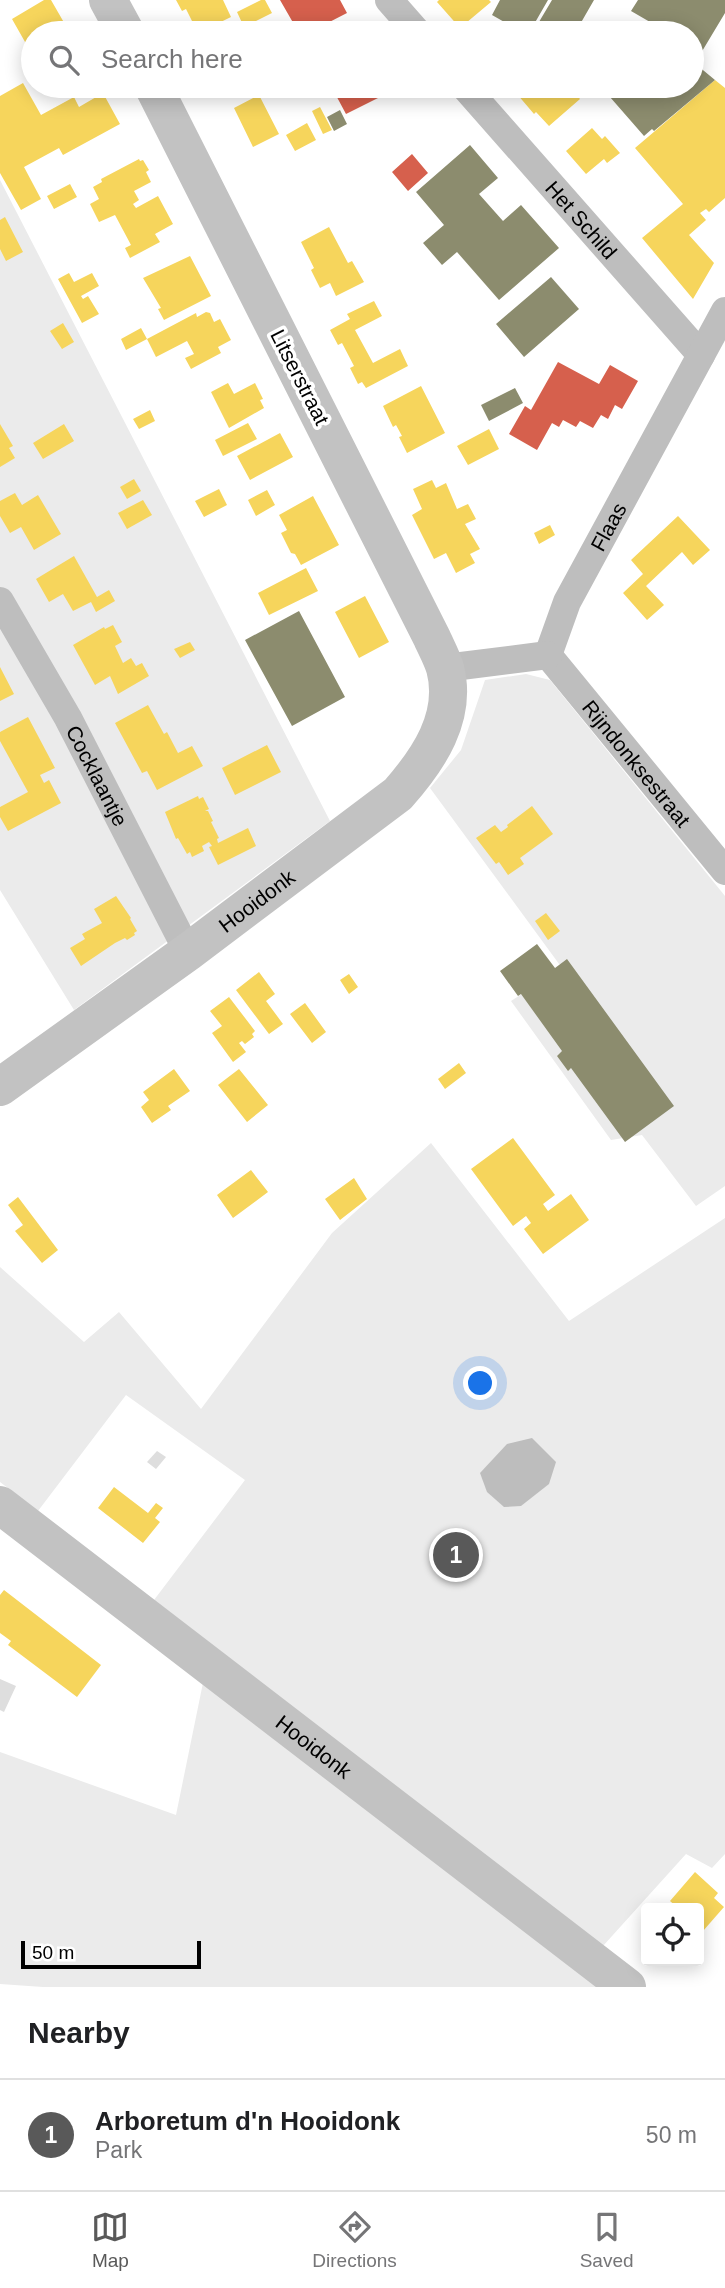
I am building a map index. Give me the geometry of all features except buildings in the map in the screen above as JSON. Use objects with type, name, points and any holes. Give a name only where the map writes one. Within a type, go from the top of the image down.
[{"type":"street","points":[[108,0],[119,21]]},
{"type":"street","points":[[389,0],[407,21]]},
{"type":"street","name":"Litserstraat","points":[[159,98],[445,668]]},
{"type":"street","name":"Het Schild","points":[[475,98],[701,355]]},
{"type":"street","name":"Flaas","points":[[548,655],[567,601],[725,311]]},
{"type":"street","name":"Cocklaantje","points":[[0,601],[68,718],[188,952]]},
{"type":"street","points":[[445,668],[548,655]]},
{"type":"street","name":"Rijndonksestraat","points":[[548,655],[725,871]]},
{"type":"street","name":"Hooidonk","points":[[0,1087],[188,952],[398,794],[422,766],[440,733],[447,703],[445,668]]},
{"type":"street","name":"Hooidonk","points":[[0,1505],[627,1987]]},
{"type":"shaded area","points":[[0,180],[330,821],[74,1010],[0,890]]},
{"type":"shaded area","points":[[526,674],[550,680],[725,896],[725,1186],[696,1206],[642,1135],[611,1140],[511,1001],[562,968],[430,788],[461,750],[485,680]]},
{"type":"shaded area","points":[[431,1143],[569,1321],[725,1218],[725,1854],[712,1868],[686,1854],[603,1946],[154,1600],[245,1480],[126,1395],[38,1511],[0,1482],[0,1267],[84,1342],[119,1312],[201,1409],[332,1233]]},
{"type":"shaded area","points":[[532,1438],[556,1462],[549,1484],[521,1506],[504,1507],[487,1492],[480,1473],[507,1444]]},
{"type":"shaded area","points":[[205,1673],[606,1987],[43,1987],[0,1984],[0,1752],[176,1815]]},
{"type":"place","name":"Arboretum d'n Hooidonk","points":[[456,1555]]}]
